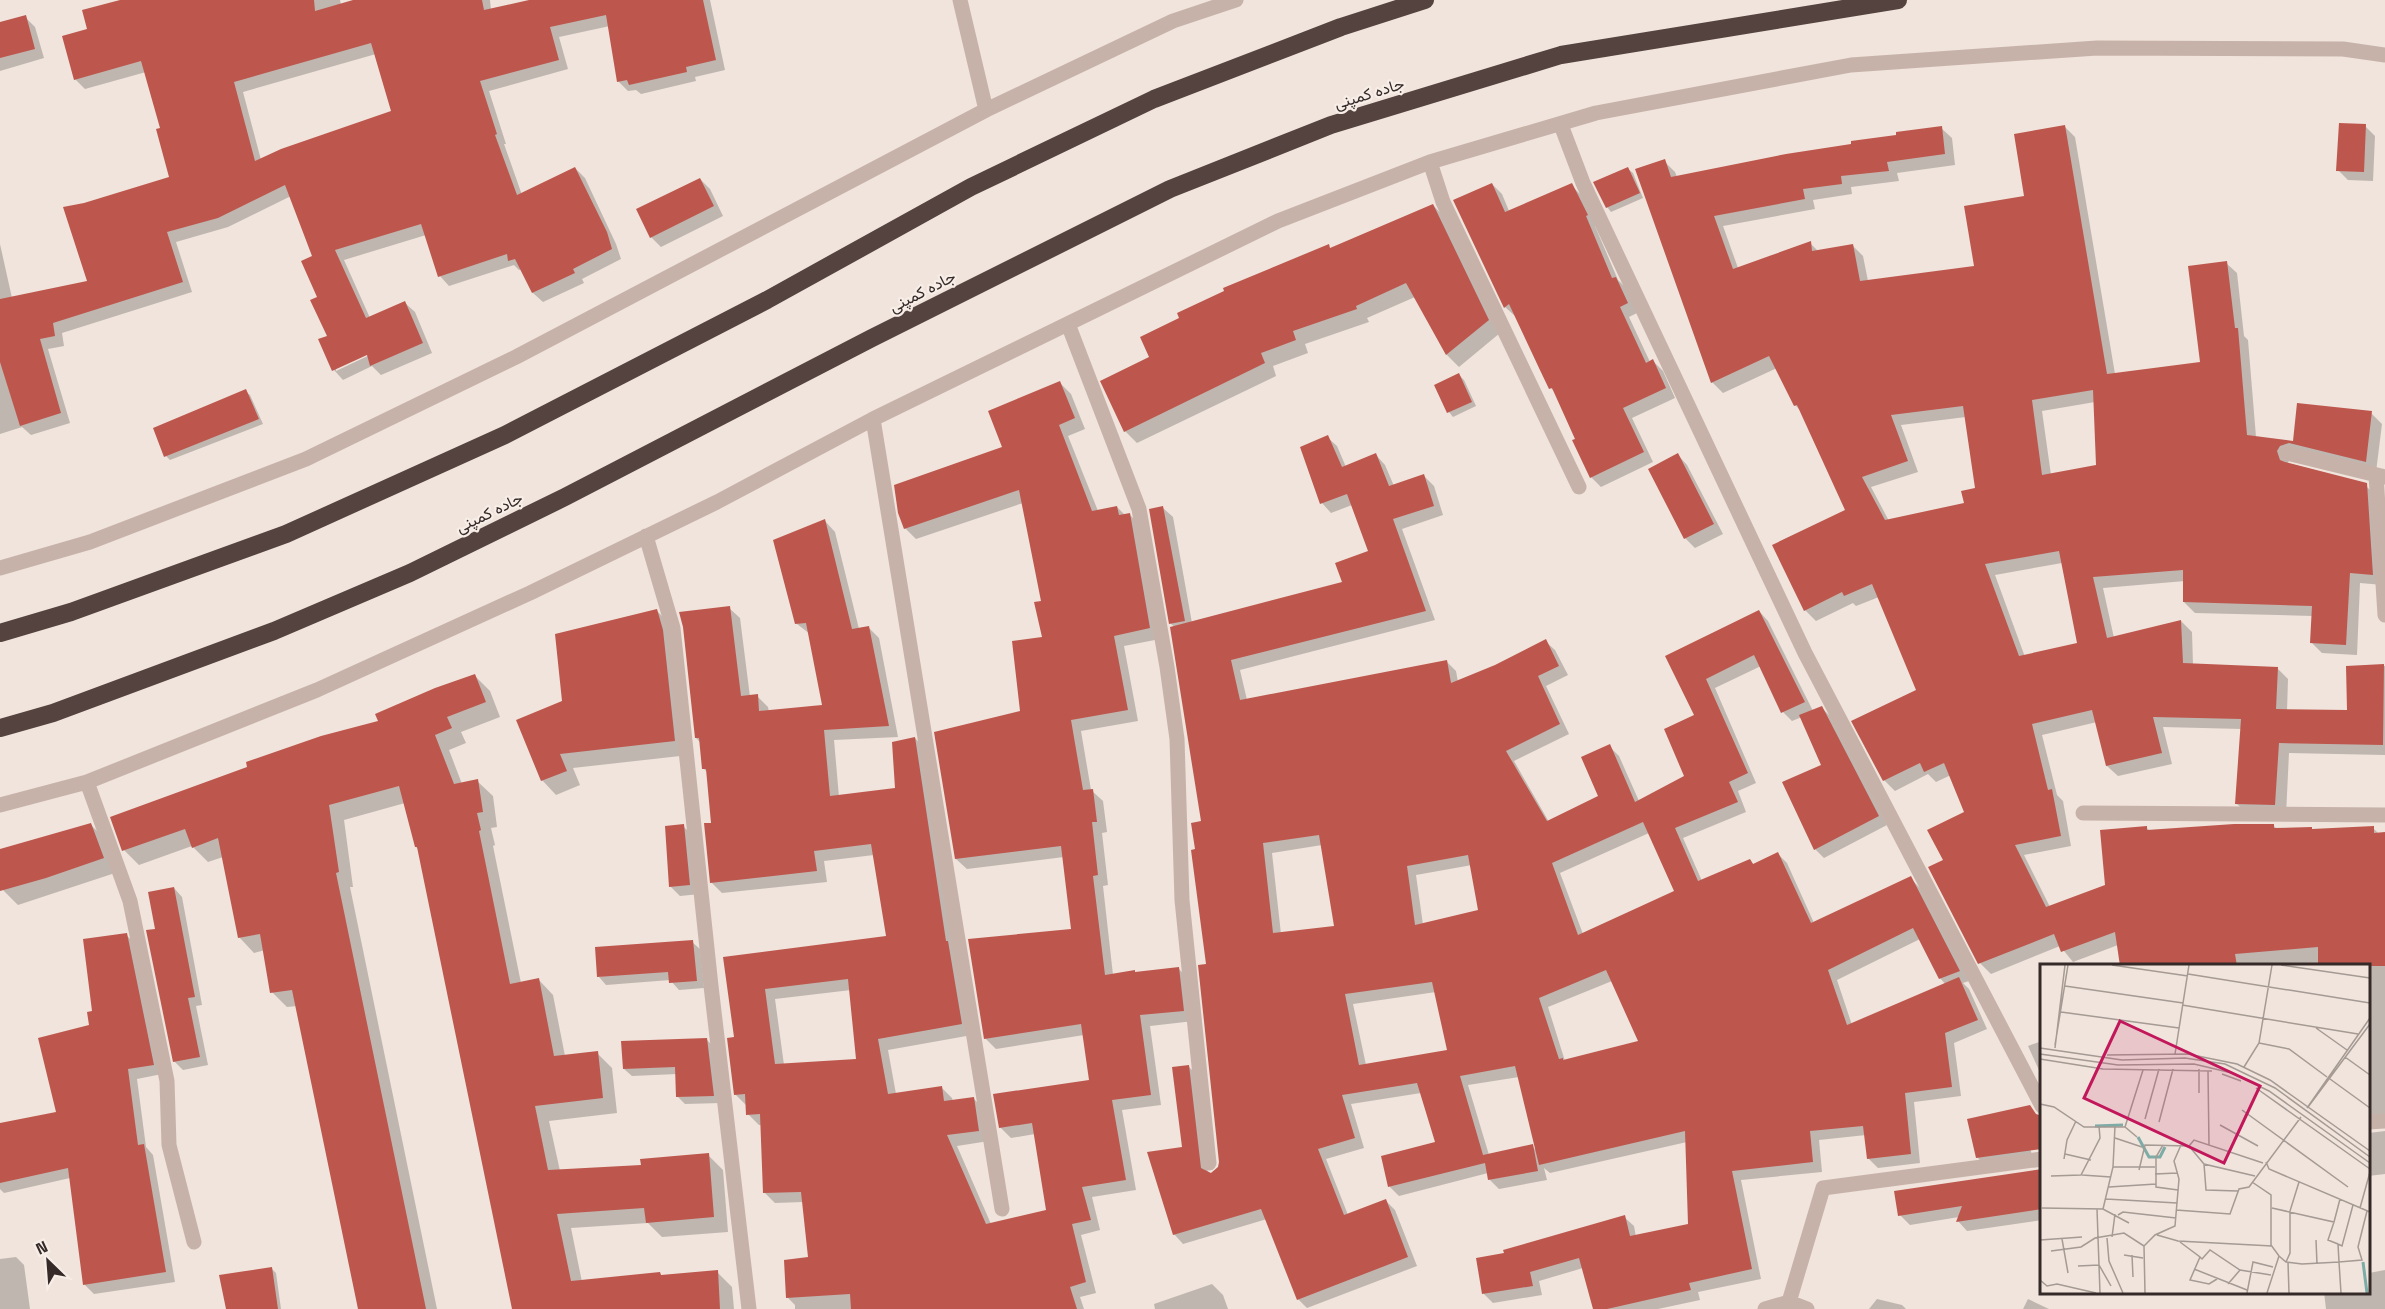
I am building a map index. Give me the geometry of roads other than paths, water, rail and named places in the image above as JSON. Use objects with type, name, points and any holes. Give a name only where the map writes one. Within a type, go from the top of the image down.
[{"type":"highway","points":[[0,633],[71,612],[286,534],[505,435],[767,300],[971,187],[1154,99],[1341,27],[1425,0]]},
{"type":"highway","name":"جاده کمپنی","points":[[0,728],[53,713],[274,631],[410,573],[565,497],[872,338],[1170,189],[1331,125],[1561,55],[1752,22],[1898,0]]},
{"type":"street","points":[[960,0],[986,110]]},
{"type":"street","points":[[0,568],[90,542],[306,459],[516,357],[986,110],[1173,21],[1236,0]]},
{"type":"street","points":[[0,806],[87,782],[316,690],[530,593],[717,502],[873,419],[1278,221],[1430,162],[1596,113],[1851,65],[2097,48],[2343,49],[2385,55]]},
{"type":"street","points":[[1561,125],[1583,183],[1805,653],[2040,1102]]},
{"type":"street","points":[[1430,162],[1443,202],[1580,488]]},
{"type":"street","points":[[1068,324],[1139,509],[1167,667],[1177,739],[1182,900],[1209,1163]]},
{"type":"street","points":[[873,419],[1002,1209]]},
{"type":"street","points":[[2287,453],[2381,476],[2385,615]]},
{"type":"street","points":[[646,536],[673,628],[711,986],[749,1309]]},
{"type":"street","points":[[87,782],[130,901],[167,1082],[169,1145],[194,1242]]},
{"type":"street","points":[[2083,813],[2385,815]]},
{"type":"street","points":[[2370,1122],[2385,1121]]},
{"type":"street","points":[[1789,1302],[1823,1188],[2040,1159]]},
{"type":"street","points":[[1765,1309],[1789,1302],[1807,1309]]}]
